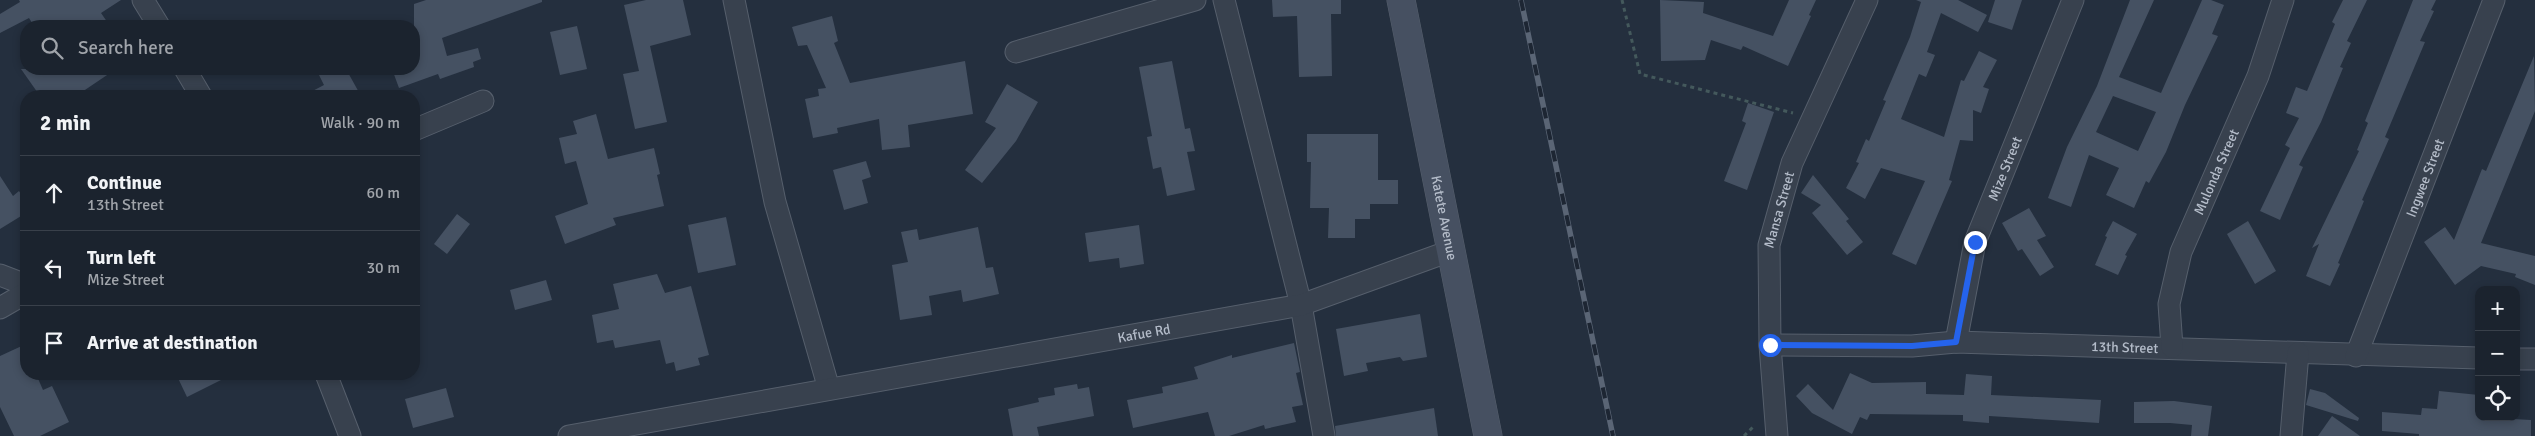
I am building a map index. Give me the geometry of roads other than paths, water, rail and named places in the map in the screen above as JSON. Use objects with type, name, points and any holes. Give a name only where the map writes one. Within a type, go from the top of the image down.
[{"type":"street","points":[[143,0],[155,20]]},
{"type":"street","points":[[734,0],[775,202],[829,389]]},
{"type":"street","points":[[1016,52],[1195,0]]},
{"type":"street","points":[[1224,0],[1301,305],[1324,436]]},
{"type":"street","name":"Katete Avenue","points":[[1401,0],[1488,436]]},
{"type":"street","name":"Mansa Street","points":[[1777,436],[1770,345],[1769,245],[1792,163],[1867,0]]},
{"type":"street","name":"Mize Street","points":[[1956,342],[1975,242],[2073,0]]},
{"type":"street","name":"Mulonda Street","points":[[2172,347],[2169,304],[2180,252],[2258,76],[2283,0]]},
{"type":"street","name":"Ingwee Street","points":[[2356,356],[2494,0]]},
{"type":"street","points":[[189,75],[197,90]]},
{"type":"street","points":[[420,127],[483,100]]},
{"type":"street","name":"Kafue Rd","points":[[572,436],[1301,305],[1450,251]]},
{"type":"street","points":[[0,275],[20,282]]},
{"type":"street","points":[[0,308],[20,296]]},
{"type":"street","name":"13th Street","points":[[1770,345],[1912,346],[1956,342],[2172,347],[2356,356],[2475,358]]},
{"type":"street","points":[[2291,436],[2298,353]]},
{"type":"street","points":[[2520,359],[2535,359]]},
{"type":"street","points":[[328,380],[350,436]]},
{"type":"railway","points":[[1521,0],[1613,436]]}]
